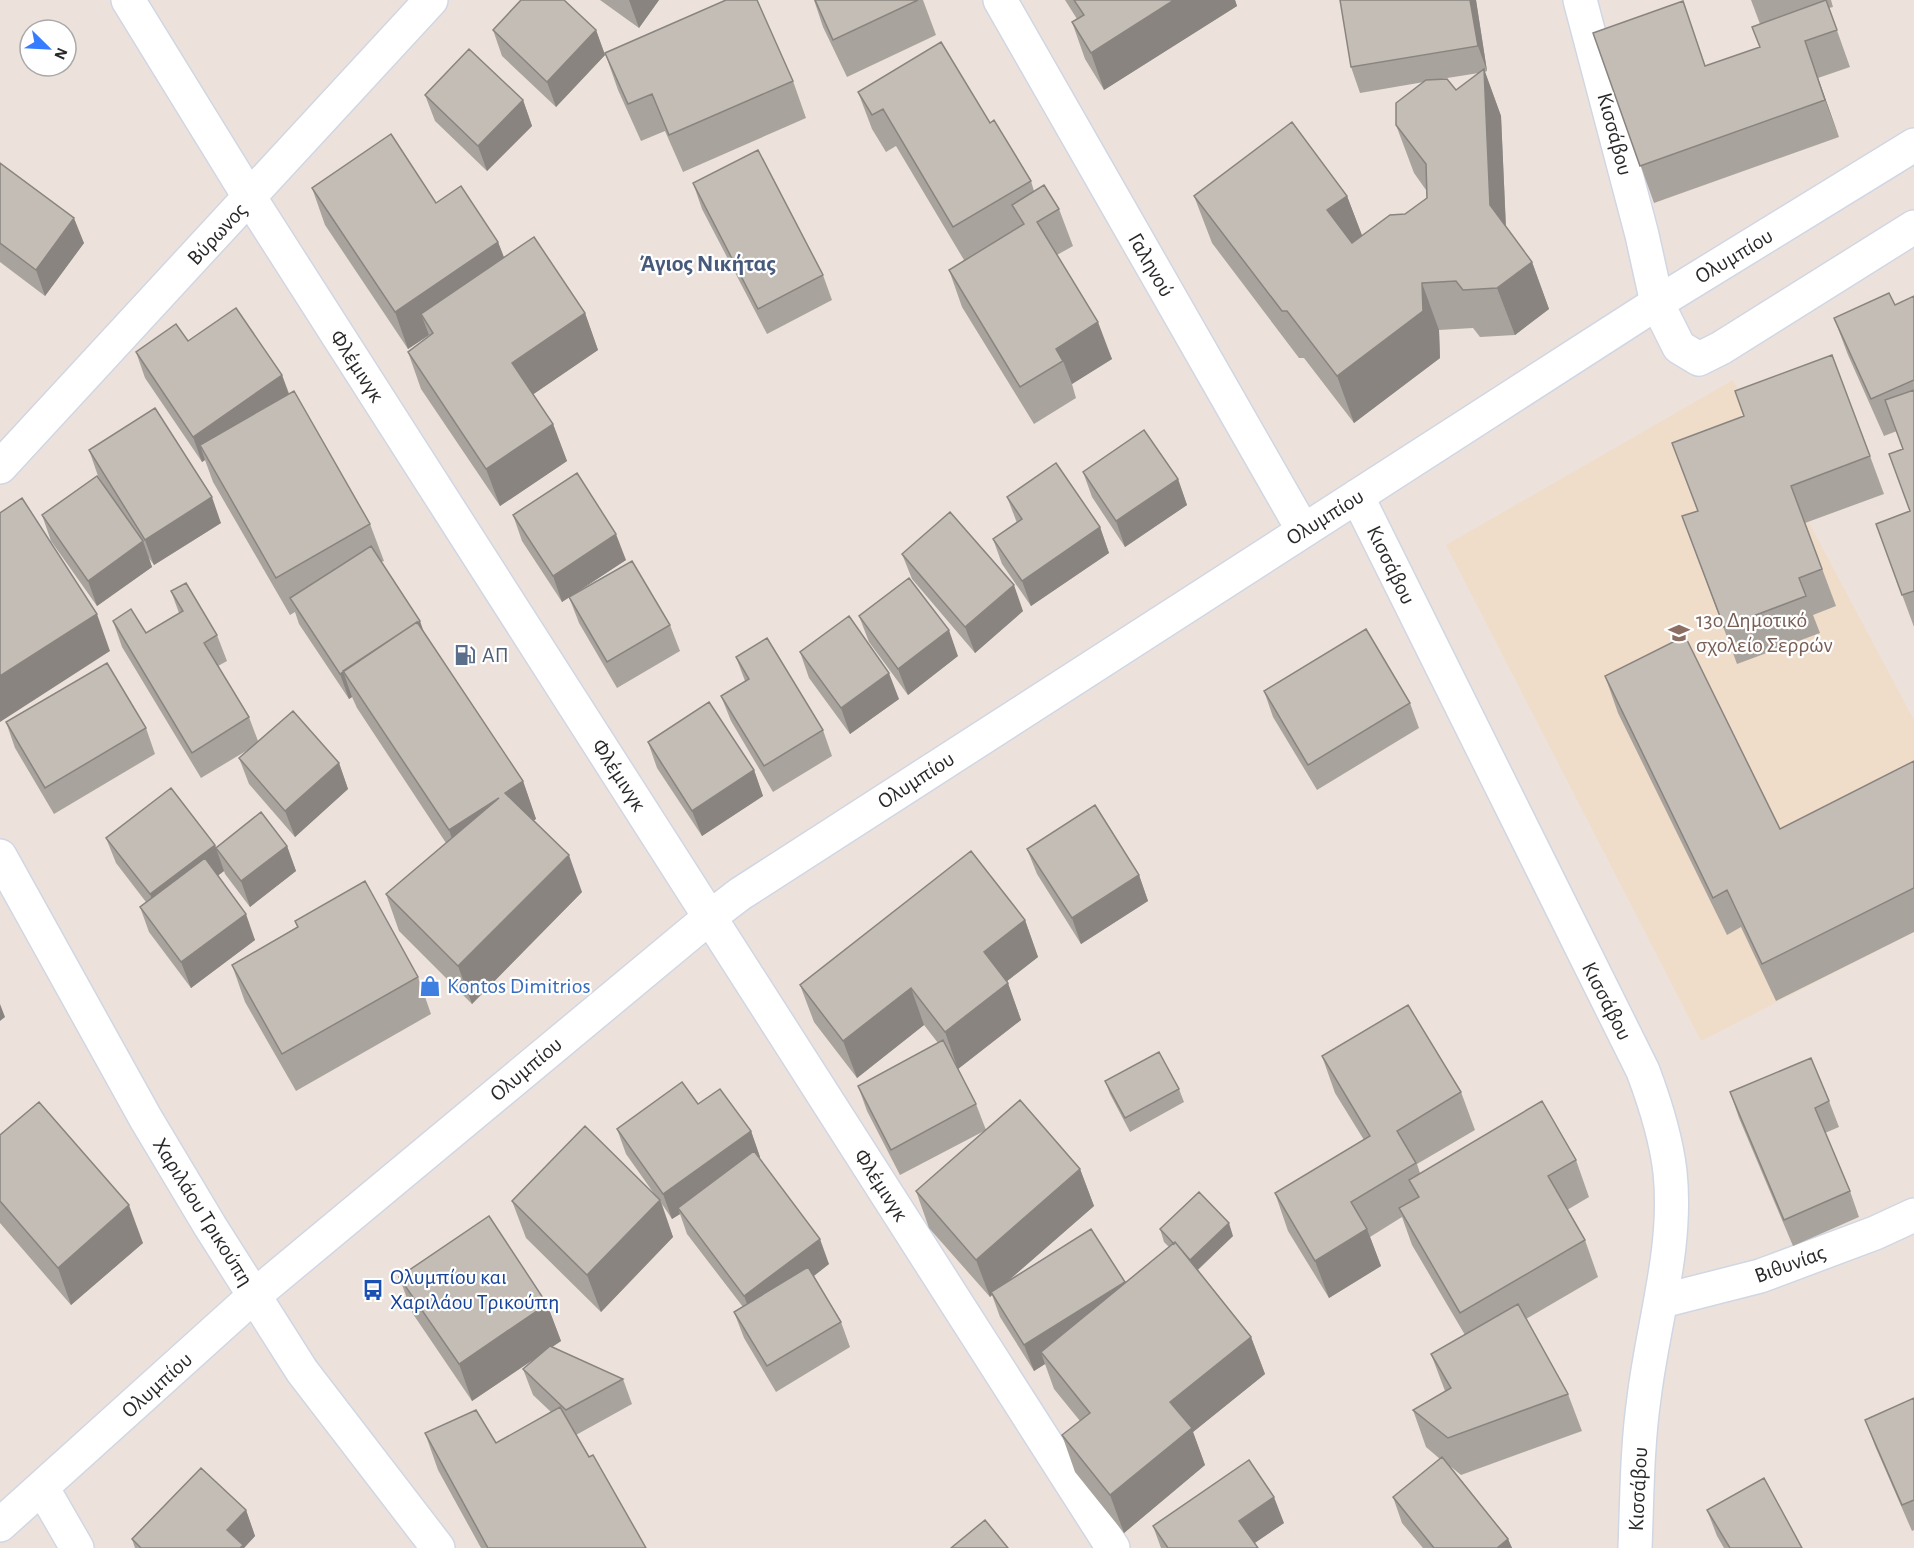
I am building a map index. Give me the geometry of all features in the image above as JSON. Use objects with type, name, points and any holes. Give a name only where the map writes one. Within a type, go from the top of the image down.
[{"type":"street","name":"Φλέμινγκ","points":[[128,0],[250,198],[1113,1548]]},
{"type":"street","name":"Βύρωνος","points":[[0,467],[431,0]]},
{"type":"street","name":"Γαληνού","points":[[1000,0],[1303,530]]},
{"type":"street","name":"Κισσάβου","points":[[1580,0],[1642,235],[1657,303],[1679,347],[1699,358],[1721,348],[1914,227]]},
{"type":"street","name":"Ολυμπίου","points":[[0,1525],[43,1489],[255,1295],[710,917],[1303,530],[1657,303],[1914,146]]},
{"type":"street","name":"Κισσάβου","points":[[1357,496],[1614,1018],[1643,1071],[1660,1124],[1670,1172],[1671,1209],[1662,1301],[1644,1398],[1635,1548]]},
{"type":"street","name":"Χαριλάου Τρικούπη","points":[[3,868],[146,1119],[210,1226],[302,1371],[438,1548]]},
{"type":"street","name":"Βιθυνίας","points":[[1662,1301],[1760,1276],[1875,1233],[1914,1215]]},
{"type":"street","points":[[43,1489],[77,1548]]},
{"type":"shaded area","name":"13ο Δημοτικό σχολείο Σερρών","points":[[1733,380],[1914,720],[1914,932],[1701,1041],[1446,545]]},
{"type":"building","points":[[521,0],[564,0],[596,30],[547,82],[493,30]]},
{"type":"building","points":[[726,0],[757,0],[793,81],[669,135],[652,94],[628,104],[605,53]]},
{"type":"building","points":[[815,0],[918,0],[833,40]]},
{"type":"building","points":[[1074,0],[1174,0],[1091,53],[1072,22],[1084,15]]},
{"type":"building","points":[[1340,0],[1470,0],[1478,46],[1351,67]]},
{"type":"building","points":[[1826,0],[1837,30],[1805,41],[1825,100],[1640,166],[1593,33],[1683,1],[1705,66],[1760,47],[1752,27]]},
{"type":"building","points":[[941,42],[990,123],[994,120],[1031,181],[953,227],[883,109],[872,115],[858,92]]},
{"type":"building","points":[[469,49],[523,100],[478,146],[425,95]]},
{"type":"building","points":[[1484,69],[1490,205],[1532,262],[1497,288],[1463,290],[1456,281],[1422,283],[1423,311],[1337,376],[1287,311],[1282,311],[1194,196],[1292,122],[1347,196],[1327,210],[1352,243],[1390,215],[1405,214],[1427,198],[1426,164],[1396,125],[1396,103],[1426,80],[1447,79],[1456,90]]},
{"type":"building","points":[[391,134],[436,203],[461,186],[498,242],[395,312],[312,188]]},
{"type":"building","points":[[758,150],[823,275],[758,309],[693,183]]},
{"type":"building","points":[[0,163],[74,218],[36,270],[0,243]]},
{"type":"building","points":[[1044,185],[1059,209],[1037,222],[1098,322],[1056,349],[1063,361],[1020,387],[949,270],[1024,224],[1012,205]]},
{"type":"building","points":[[534,237],[585,313],[512,363],[553,424],[486,469],[408,352],[433,333],[421,314]]},
{"type":"building","points":[[1889,293],[1895,305],[1914,296],[1914,380],[1871,399],[1834,318]]},
{"type":"building","points":[[236,308],[282,375],[193,437],[136,352],[176,324],[188,341]]},
{"type":"building","points":[[1832,355],[1870,456],[1791,486],[1822,569],[1799,578],[1806,596],[1724,627],[1682,516],[1698,511],[1672,443],[1744,416],[1735,391]]},
{"type":"building","points":[[1914,390],[1914,591],[1902,595],[1876,524],[1910,511],[1889,454],[1903,449],[1885,400]]},
{"type":"building","points":[[294,391],[370,524],[276,578],[200,445]]},
{"type":"building","points":[[155,408],[212,497],[145,540],[89,450]]},
{"type":"building","points":[[1144,430],[1178,479],[1116,521],[1083,472]]},
{"type":"building","points":[[1056,463],[1100,527],[1022,581],[993,539],[1022,519],[1007,497]]},
{"type":"building","points":[[577,473],[616,534],[553,576],[513,515]]},
{"type":"building","points":[[97,476],[143,541],[88,581],[42,515]]},
{"type":"building","points":[[22,498],[97,614],[0,676],[0,513]]},
{"type":"building","points":[[950,512],[1014,585],[965,627],[902,554]]},
{"type":"building","points":[[371,546],[420,621],[340,674],[290,598]]},
{"type":"building","points":[[632,561],[670,625],[607,662],[569,597]]},
{"type":"building","points":[[909,578],[949,630],[898,669],[859,616]]},
{"type":"building","points":[[186,583],[217,635],[204,643],[249,717],[192,753],[113,621],[131,609],[146,633],[183,611],[171,591]]},
{"type":"building","points":[[849,616],[889,673],[841,708],[800,652]]},
{"type":"building","points":[[417,622],[523,781],[505,793],[569,855],[458,966],[386,894],[499,798],[449,830],[343,671]]},
{"type":"building","points":[[1366,629],[1410,703],[1308,765],[1264,691]]},
{"type":"building","name":"13ο Δημοτικό σχολείο Σερρών","points":[[1685,636],[1780,829],[1914,761],[1914,888],[1762,964],[1727,890],[1713,898],[1605,676]]},
{"type":"building","points":[[767,638],[823,730],[764,766],[721,696],[749,679],[736,657]]},
{"type":"building","points":[[107,663],[146,728],[45,788],[6,722]]},
{"type":"building","points":[[709,702],[754,770],[692,811],[648,742]]},
{"type":"building","points":[[293,711],[339,763],[285,811],[239,758]]},
{"type":"building","points":[[171,788],[215,845],[150,894],[106,838]]},
{"type":"building","points":[[1095,805],[1139,875],[1072,918],[1027,849]]},
{"type":"building","points":[[261,812],[287,846],[241,881],[216,848]]},
{"type":"building","points":[[971,851],[1025,920],[984,952],[1008,983],[945,1032],[911,988],[843,1041],[800,985]]},
{"type":"building","points":[[205,858],[246,914],[181,962],[140,907]]},
{"type":"building","points":[[365,881],[418,977],[282,1054],[232,965],[298,927],[295,921]]},
{"type":"building","points":[[1408,1005],[1461,1092],[1397,1131],[1416,1163],[1351,1202],[1367,1229],[1315,1261],[1275,1193],[1370,1136],[1322,1056]]},
{"type":"building","points":[[943,1040],[976,1104],[891,1150],[858,1086]]},
{"type":"building","points":[[1159,1052],[1179,1089],[1125,1118],[1105,1081]]},
{"type":"building","points":[[1811,1058],[1829,1101],[1815,1108],[1850,1191],[1784,1220],[1730,1092]]},
{"type":"building","points":[[682,1082],[698,1104],[720,1089],[751,1131],[663,1194],[617,1129]]},
{"type":"building","points":[[1020,1100],[1080,1169],[976,1260],[916,1191]]},
{"type":"building","points":[[1542,1101],[1576,1160],[1548,1176],[1585,1240],[1460,1313],[1399,1208],[1419,1197],[1409,1180]]},
{"type":"building","points":[[39,1102],[129,1205],[58,1268],[0,1201],[0,1135]]},
{"type":"building","points":[[585,1126],[660,1200],[587,1275],[512,1201]]},
{"type":"building","points":[[754,1151],[820,1239],[744,1296],[678,1208]]},
{"type":"building","points":[[1199,1192],[1229,1223],[1190,1260],[1160,1229]]},
{"type":"building","points":[[489,1216],[547,1304],[459,1364],[399,1277]]},
{"type":"building","points":[[1091,1229],[1125,1282],[1024,1345],[991,1292]]},
{"type":"building","points":[[1175,1242],[1251,1337],[1170,1402],[1192,1428],[1110,1495],[1062,1435],[1090,1413],[1041,1352]]},
{"type":"building","points":[[808,1267],[841,1322],[767,1366],[734,1312]]},
{"type":"building","points":[[1518,1304],[1568,1394],[1448,1438],[1413,1410],[1451,1388],[1431,1354]]},
{"type":"building","points":[[550,1346],[623,1379],[566,1410],[523,1369]]},
{"type":"building","points":[[1914,1398],[1914,1500],[1902,1505],[1865,1420]]},
{"type":"building","points":[[560,1407],[589,1457],[593,1455],[646,1548],[488,1548],[425,1433],[476,1410],[496,1443]]},
{"type":"building","points":[[1442,1457],[1508,1539],[1497,1548],[1434,1548],[1393,1497]]},
{"type":"building","points":[[1249,1460],[1274,1497],[1239,1521],[1258,1548],[1168,1548],[1153,1526]]},
{"type":"building","points":[[201,1468],[246,1510],[227,1530],[243,1545],[240,1548],[141,1548],[132,1539]]},
{"type":"building","points":[[1764,1478],[1802,1548],[1730,1548],[1707,1510]]},
{"type":"building","points":[[985,1520],[1008,1548],[951,1548]]},
{"type":"place","name":"13ο Δημοτικό σχολείο Σερρών","points":[[1679,633]]},
{"type":"place","name":"ΑΠ","points":[[465,655]]},
{"type":"place","name":"Kontos Dimitrios","points":[[430,986]]},
{"type":"place","name":"Ολυμπίου και Χαριλάου Τρικούπη","points":[[373,1290]]},
{"type":"district","name":"Άγιος Νικήτας","points":[[708,264]]}]
